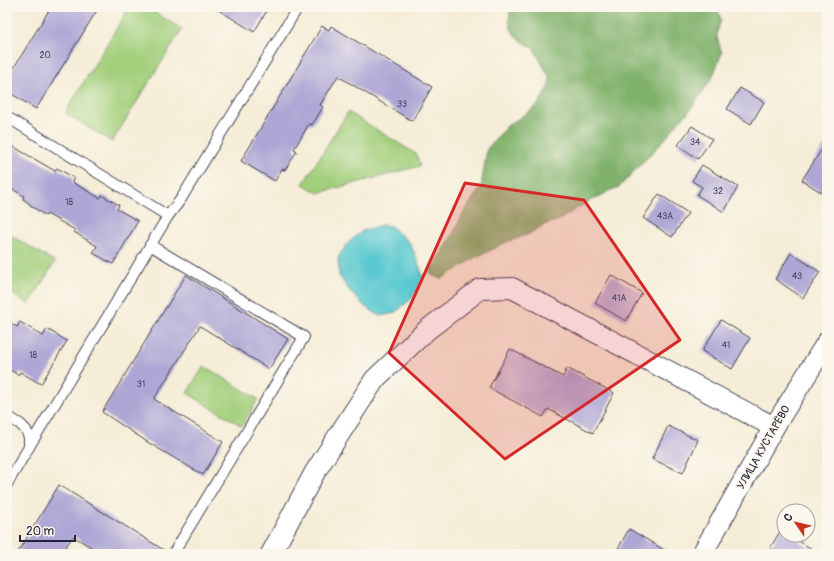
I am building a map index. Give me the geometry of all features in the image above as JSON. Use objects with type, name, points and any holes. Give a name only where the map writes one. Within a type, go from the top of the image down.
[{"type":"street","points":[[271,554],[315,472],[375,379],[427,330],[480,289],[512,288],[774,427]]},
{"type":"street","name":"УЛИЦА КУСТАРЁВО","points":[[702,554],[774,427],[827,342]]},
{"type":"lane","points":[[7,484],[150,245],[185,192],[298,7]]},
{"type":"lane","points":[[7,117],[168,216]]},
{"type":"lane","points":[[150,245],[304,337],[173,554]]},
{"type":"lane","points":[[7,416],[20,424],[26,430],[29,437],[29,447]]},
{"type":"highlighted area","points":[[465,183],[584,200],[680,340],[505,459],[389,353]]},
{"type":"green space","points":[[133,7],[146,7],[182,29],[112,142],[65,113],[127,11]]},
{"type":"green space","points":[[509,7],[717,7],[721,20],[717,32],[717,38],[722,53],[712,78],[687,114],[619,187],[608,191],[601,197],[592,199],[559,220],[544,225],[529,234],[508,241],[474,258],[441,279],[432,275],[430,271],[447,245],[464,212],[481,187],[487,149],[507,126],[536,107],[548,89],[550,78],[534,49],[517,38],[511,29]]},
{"type":"green space","points":[[348,112],[416,154],[420,166],[318,193],[303,184]]},
{"type":"green space","points":[[7,233],[55,262],[29,304],[7,291]]},
{"type":"green space","points":[[204,366],[258,399],[242,426],[187,393]]},
{"type":"water","points":[[382,225],[391,226],[410,243],[423,277],[412,298],[395,313],[380,316],[364,306],[349,290],[339,276],[338,258],[346,245],[362,231]]},
{"type":"building","points":[[51,7],[99,7],[36,109],[7,91],[7,79]]},
{"type":"building","points":[[214,7],[269,7],[254,32]]},
{"type":"building","points":[[322,26],[329,30],[331,26],[432,87],[412,121],[338,76],[320,105],[323,107],[312,125],[309,124],[294,149],[297,151],[285,170],[282,169],[275,181],[241,161]]},
{"type":"building","points":[[740,88],[764,102],[751,124],[727,109]]},
{"type":"building","points":[[692,126],[712,139],[698,159],[678,145]]},
{"type":"building","points":[[827,141],[827,196],[802,180]]},
{"type":"building","points":[[7,143],[55,171],[57,168],[74,178],[72,182],[100,198],[102,195],[119,205],[117,209],[138,221],[113,264],[93,253],[97,246],[74,232],[75,230],[47,214],[46,216],[23,199],[24,196],[7,186]]},
{"type":"building","points":[[702,165],[738,187],[724,212],[697,195],[702,187],[692,181]]},
{"type":"building","points":[[659,194],[688,213],[672,237],[643,218]]},
{"type":"building","points":[[791,253],[820,272],[803,298],[775,279]]},
{"type":"building","points":[[186,275],[288,339],[269,369],[200,326],[154,399],[223,442],[203,475],[149,443],[102,412]]},
{"type":"building","points":[[611,275],[642,293],[626,321],[595,303]]},
{"type":"building","points":[[721,320],[750,338],[732,369],[702,351]]},
{"type":"building","points":[[7,321],[17,327],[20,322],[43,336],[47,329],[67,341],[41,384],[20,372],[18,375],[7,368]]},
{"type":"building","points":[[510,349],[563,377],[567,368],[614,393],[593,433],[548,409],[543,417],[489,388]]},
{"type":"building","points":[[668,426],[698,440],[683,473],[652,459]]},
{"type":"building","points":[[59,485],[167,552],[167,554],[102,554],[73,536],[61,554],[17,554]]},
{"type":"building","points":[[629,529],[671,554],[615,554]]},
{"type":"building","points":[[776,538],[776,543],[802,543],[820,554],[780,554],[770,548]]}]
